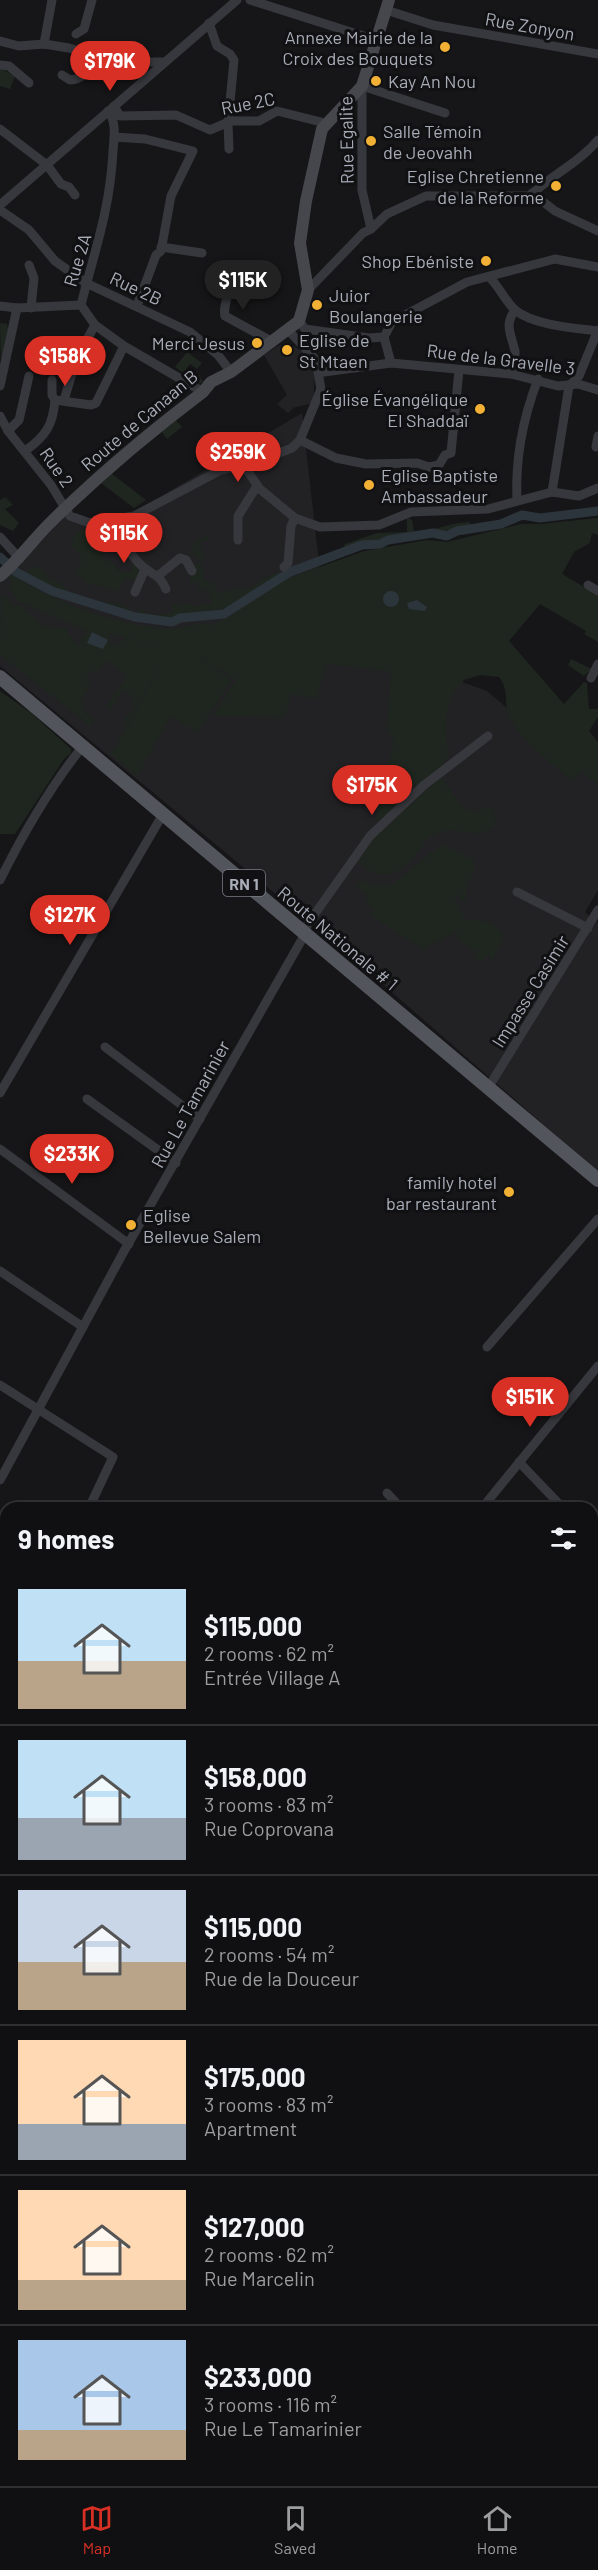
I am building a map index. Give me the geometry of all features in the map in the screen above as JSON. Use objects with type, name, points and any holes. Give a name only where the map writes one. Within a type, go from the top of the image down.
[{"type":"main road","name":"Route Nationale # 1","points":[[0,678],[598,1180]]},
{"type":"street","points":[[44,44],[51,0]]},
{"type":"street","points":[[76,34],[84,29],[92,0]]},
{"type":"street","points":[[0,205],[237,0]]},
{"type":"street","points":[[250,0],[375,40]]},
{"type":"street","points":[[384,337],[369,338],[305,329],[299,321],[308,290],[300,243],[306,201],[325,123],[362,86],[388,5]]},
{"type":"street","name":"Rue Zonyon","points":[[388,5],[433,25],[598,54]]},
{"type":"street","points":[[209,23],[217,46],[230,54],[234,60],[228,123],[229,149]]},
{"type":"street","points":[[0,42],[19,46],[44,44],[116,62],[125,60],[153,64],[167,61]]},
{"type":"street","points":[[62,75],[70,80],[80,78],[98,56]]},
{"type":"street","points":[[0,65],[9,66],[29,83]]},
{"type":"street","points":[[362,86],[445,113]]},
{"type":"street","name":"Rue Egalite","points":[[362,86],[362,190],[371,229]]},
{"type":"street","name":"Rue 2C","points":[[111,108],[120,116],[176,115],[210,130],[228,123],[259,121],[277,111],[325,123]]},
{"type":"street","name":"Rue 2A","points":[[111,108],[114,121],[111,190],[103,229],[81,304],[95,325],[124,346],[203,392]]},
{"type":"street","points":[[0,129],[46,165],[61,184],[75,195]]},
{"type":"street","points":[[114,136],[129,136],[193,151],[171,196],[161,247],[137,306]]},
{"type":"street","points":[[531,194],[554,174],[588,152],[598,140]]},
{"type":"street","points":[[308,290],[363,233],[371,229],[387,214],[426,196],[531,194],[555,211],[598,231]]},
{"type":"street","name":"Rue 2B","points":[[0,210],[29,230],[55,261],[86,283],[137,306],[202,340],[231,372]]},
{"type":"street","points":[[161,247],[202,253]]},
{"type":"street","points":[[391,363],[384,337],[392,322],[467,282],[555,259],[598,267]]},
{"type":"street","points":[[29,265],[34,278],[31,308]]},
{"type":"street","points":[[234,272],[230,295],[224,306],[225,316],[273,342]]},
{"type":"street","points":[[489,277],[499,286],[515,310],[563,327],[598,331],[579,376],[569,386],[552,492]]},
{"type":"street","points":[[0,306],[31,308],[81,304]]},
{"type":"street","points":[[0,386],[17,308]]},
{"type":"street","points":[[511,374],[516,352],[509,332],[508,318],[515,310]]},
{"type":"street","name":"Route de Canaan B","points":[[1,575],[18,561],[36,536],[65,508],[150,433],[203,392],[211,382],[231,372],[299,321]]},
{"type":"street","points":[[25,451],[39,441],[50,428],[77,357],[95,325]]},
{"type":"street","points":[[65,508],[70,516],[90,524],[115,520],[145,511],[171,494],[219,471],[242,463],[264,459],[292,448],[300,440],[321,389],[316,360],[288,330]]},
{"type":"street","points":[[52,380],[52,395],[59,400],[95,404],[124,346]]},
{"type":"street","name":"Rue de la Gravelle 3","points":[[316,360],[324,372],[391,363],[511,374],[569,386],[578,384],[598,390]]},
{"type":"street","points":[[300,440],[336,458],[366,464],[417,463],[429,467],[439,465],[445,455],[451,453],[459,370]]},
{"type":"street","points":[[8,431],[19,420],[29,376]]},
{"type":"street","points":[[517,500],[516,464],[529,402],[538,379]]},
{"type":"street","name":"Rue 2","points":[[0,416],[8,431],[65,508]]},
{"type":"street","points":[[596,447],[598,436]]},
{"type":"street","points":[[242,463],[257,486],[295,518],[313,526],[379,525],[411,512],[488,509],[552,492],[579,496],[598,488]]},
{"type":"street","points":[[238,540],[238,516],[257,486]]},
{"type":"street","points":[[284,567],[288,563],[291,526],[295,518]]},
{"type":"street","points":[[115,520],[119,533],[145,569],[159,575],[166,589]]},
{"type":"street","points":[[0,537],[18,561]]},
{"type":"street","points":[[159,575],[180,558],[186,560],[192,571]]},
{"type":"street","points":[[135,592],[145,569]]},
{"type":"street","points":[[588,585],[598,591]]},
{"type":"street","points":[[591,678],[598,664]]},
{"type":"street","name":"Rue Le Tamarinier","points":[[0,1480],[129,1244],[305,934],[307,925],[370,836],[423,786],[488,736]]},
{"type":"street","points":[[0,880],[26,828],[57,779],[83,746]]},
{"type":"street","points":[[0,1093],[163,814]]},
{"type":"street","points":[[517,892],[588,928]]},
{"type":"street","name":"Impasse Casimir","points":[[488,1088],[598,910]]},
{"type":"street","points":[[105,1047],[200,1119]]},
{"type":"street","points":[[87,1099],[176,1163]]},
{"type":"street","points":[[0,1149],[129,1244]]},
{"type":"street","points":[[487,1347],[598,1219]]},
{"type":"street","points":[[0,1270],[83,1327]]},
{"type":"street","points":[[487,1502],[598,1365]]},
{"type":"street","points":[[0,1385],[39,1412],[113,1456],[92,1502]]},
{"type":"street","points":[[519,1462],[557,1502]]},
{"type":"street","points":[[387,1493],[395,1502]]},
{"type":"shaded area","points":[[0,68],[15,76],[10,89],[0,86]]},
{"type":"shaded area","points":[[0,323],[7,324],[9,333],[1,362]]},
{"type":"shaded area","points":[[289,344],[305,352],[313,365],[315,375],[313,403],[293,408],[288,413],[277,404],[287,395],[264,355],[278,346]]},
{"type":"shaded area","points":[[187,352],[202,363],[197,369],[190,364],[186,369],[193,375],[200,375],[201,380],[206,381],[198,384],[175,367]]},
{"type":"shaded area","points":[[302,413],[327,633],[487,691],[598,785],[598,890],[585,912],[598,923],[598,1172],[347,953],[0,666],[0,579],[67,514],[90,521],[115,518],[138,510]]},
{"type":"shaded area","points":[[175,419],[182,427],[167,439],[161,431]]},
{"type":"shaded area","points":[[111,473],[146,500],[134,508],[101,483]]},
{"type":"shaded area","points":[[5,497],[13,505],[5,509],[19,523],[13,531],[0,525],[0,500]]},
{"type":"shaded area","points":[[407,517],[412,520],[414,531],[463,522],[470,522],[471,527],[467,531],[444,532],[349,551],[343,549],[345,544],[377,533],[407,532]]},
{"type":"shaded area","points":[[598,518],[598,535],[592,533],[590,543],[574,552],[562,574],[598,595],[598,642],[584,634],[586,631],[540,604],[509,641],[564,704],[584,682],[587,683],[589,709],[598,709],[598,717],[589,731],[598,742],[598,785],[581,771],[572,781],[535,750],[512,722],[508,713],[504,686],[499,677],[480,675],[464,680],[452,696],[446,724],[449,754],[442,765],[377,826],[377,808],[394,742],[387,728],[391,673],[383,670],[326,664],[317,699],[291,694],[285,717],[213,716],[236,680],[203,659],[194,674],[203,660],[232,680],[197,733],[171,716],[137,776],[111,754],[170,651],[122,730],[126,716],[134,709],[133,698],[123,689],[110,711],[106,708],[127,675],[106,661],[97,673],[92,670],[85,681],[91,686],[81,701],[84,710],[94,719],[92,727],[0,655],[1,595],[9,599],[11,605],[21,606],[44,627],[65,628],[77,646],[87,631],[15,600],[16,597],[8,587],[12,583],[8,577],[11,574],[47,595],[86,611],[127,623],[168,629],[205,623],[209,626],[230,616],[289,578],[364,551],[427,540],[447,542],[521,524]],"holes":[[[106,632],[158,647],[125,638],[116,646],[109,644],[110,634]]]},
{"type":"shaded area","points":[[92,526],[105,541],[101,543],[104,548],[102,558],[106,558],[121,572],[130,572],[133,562],[139,567],[139,576],[135,581],[126,578],[117,592],[91,583],[88,590],[86,581],[75,572],[81,562],[81,556],[70,545],[77,532]]},
{"type":"shaded area","points":[[209,533],[211,534],[207,540],[199,542],[205,557],[199,561],[194,553],[189,557],[193,552],[192,545]]},
{"type":"shaded area","points":[[200,562],[204,571],[203,579],[213,583],[219,593],[240,588],[247,590],[266,577],[279,572],[280,575],[230,610],[185,615],[168,622],[130,616],[132,612],[138,614],[140,609],[151,614],[164,614],[172,612],[171,605],[176,603],[182,606],[184,603],[197,606],[212,602],[207,589],[199,589],[197,582],[190,583],[191,566]]},
{"type":"shaded area","points":[[35,566],[45,571],[48,579],[54,579],[66,588],[64,597],[50,593],[17,572],[24,573]]},
{"type":"shaded area","points":[[391,591],[399,599],[391,607],[383,599]]},
{"type":"shaded area","points":[[72,592],[93,601],[120,604],[130,609],[125,616],[68,599]]},
{"type":"shaded area","points":[[417,600],[427,607],[425,611],[409,609],[407,603]]},
{"type":"shaded area","points":[[92,632],[108,640],[103,649],[87,643]]},
{"type":"shaded area","points":[[571,659],[592,669],[584,676],[568,665]]},
{"type":"shaded area","points":[[0,691],[31,713],[71,749],[71,753],[64,759],[15,834],[0,834]]},
{"type":"shaded area","points":[[441,777],[463,808],[479,812],[486,806],[491,807],[496,817],[495,826],[480,833],[454,830],[440,832],[432,836],[406,865],[388,874],[375,874],[358,862],[374,838]]},
{"type":"shaded area","points":[[442,844],[474,860],[474,874],[467,882],[466,900],[461,902],[458,893],[454,896],[465,920],[488,922],[501,931],[504,937],[492,961],[488,955],[480,962],[475,958],[477,952],[460,941],[456,932],[423,949],[371,916],[374,909],[365,902],[369,895],[356,888],[360,880],[373,885],[391,885]]},
{"type":"waterway","points":[[0,557],[16,572],[52,591],[135,617],[172,622],[180,618],[224,614],[290,572],[362,545],[380,544],[388,540],[433,533],[447,536],[457,531],[501,524],[522,515],[540,518],[598,511]]},
{"type":"place","name":"Annexe Mairie de la Croix des Bouquets","points":[[445,47]]},
{"type":"place","name":"Kay An Nou","points":[[376,81]]},
{"type":"place","name":"Salle Témoin de Jeovahh","points":[[371,141]]},
{"type":"place","name":"Eglise Chretienne de la Reforme","points":[[556,186]]},
{"type":"place","name":"Shop Ebéniste","points":[[486,261]]},
{"type":"place","name":"Juior Boulangerie","points":[[317,305]]},
{"type":"place","name":"Merci Jesus","points":[[257,343]]},
{"type":"place","name":"Eglise de St Mtaen","points":[[287,350]]},
{"type":"place","name":"Église Évangélique El Shaddaï","points":[[480,409]]},
{"type":"place","name":"Eglise Baptiste Ambassadeur","points":[[369,485]]},
{"type":"place","name":"family hotel bar restaurant","points":[[509,1192]]},
{"type":"place","name":"Eglise Bellevue Salem","points":[[131,1225]]}]
